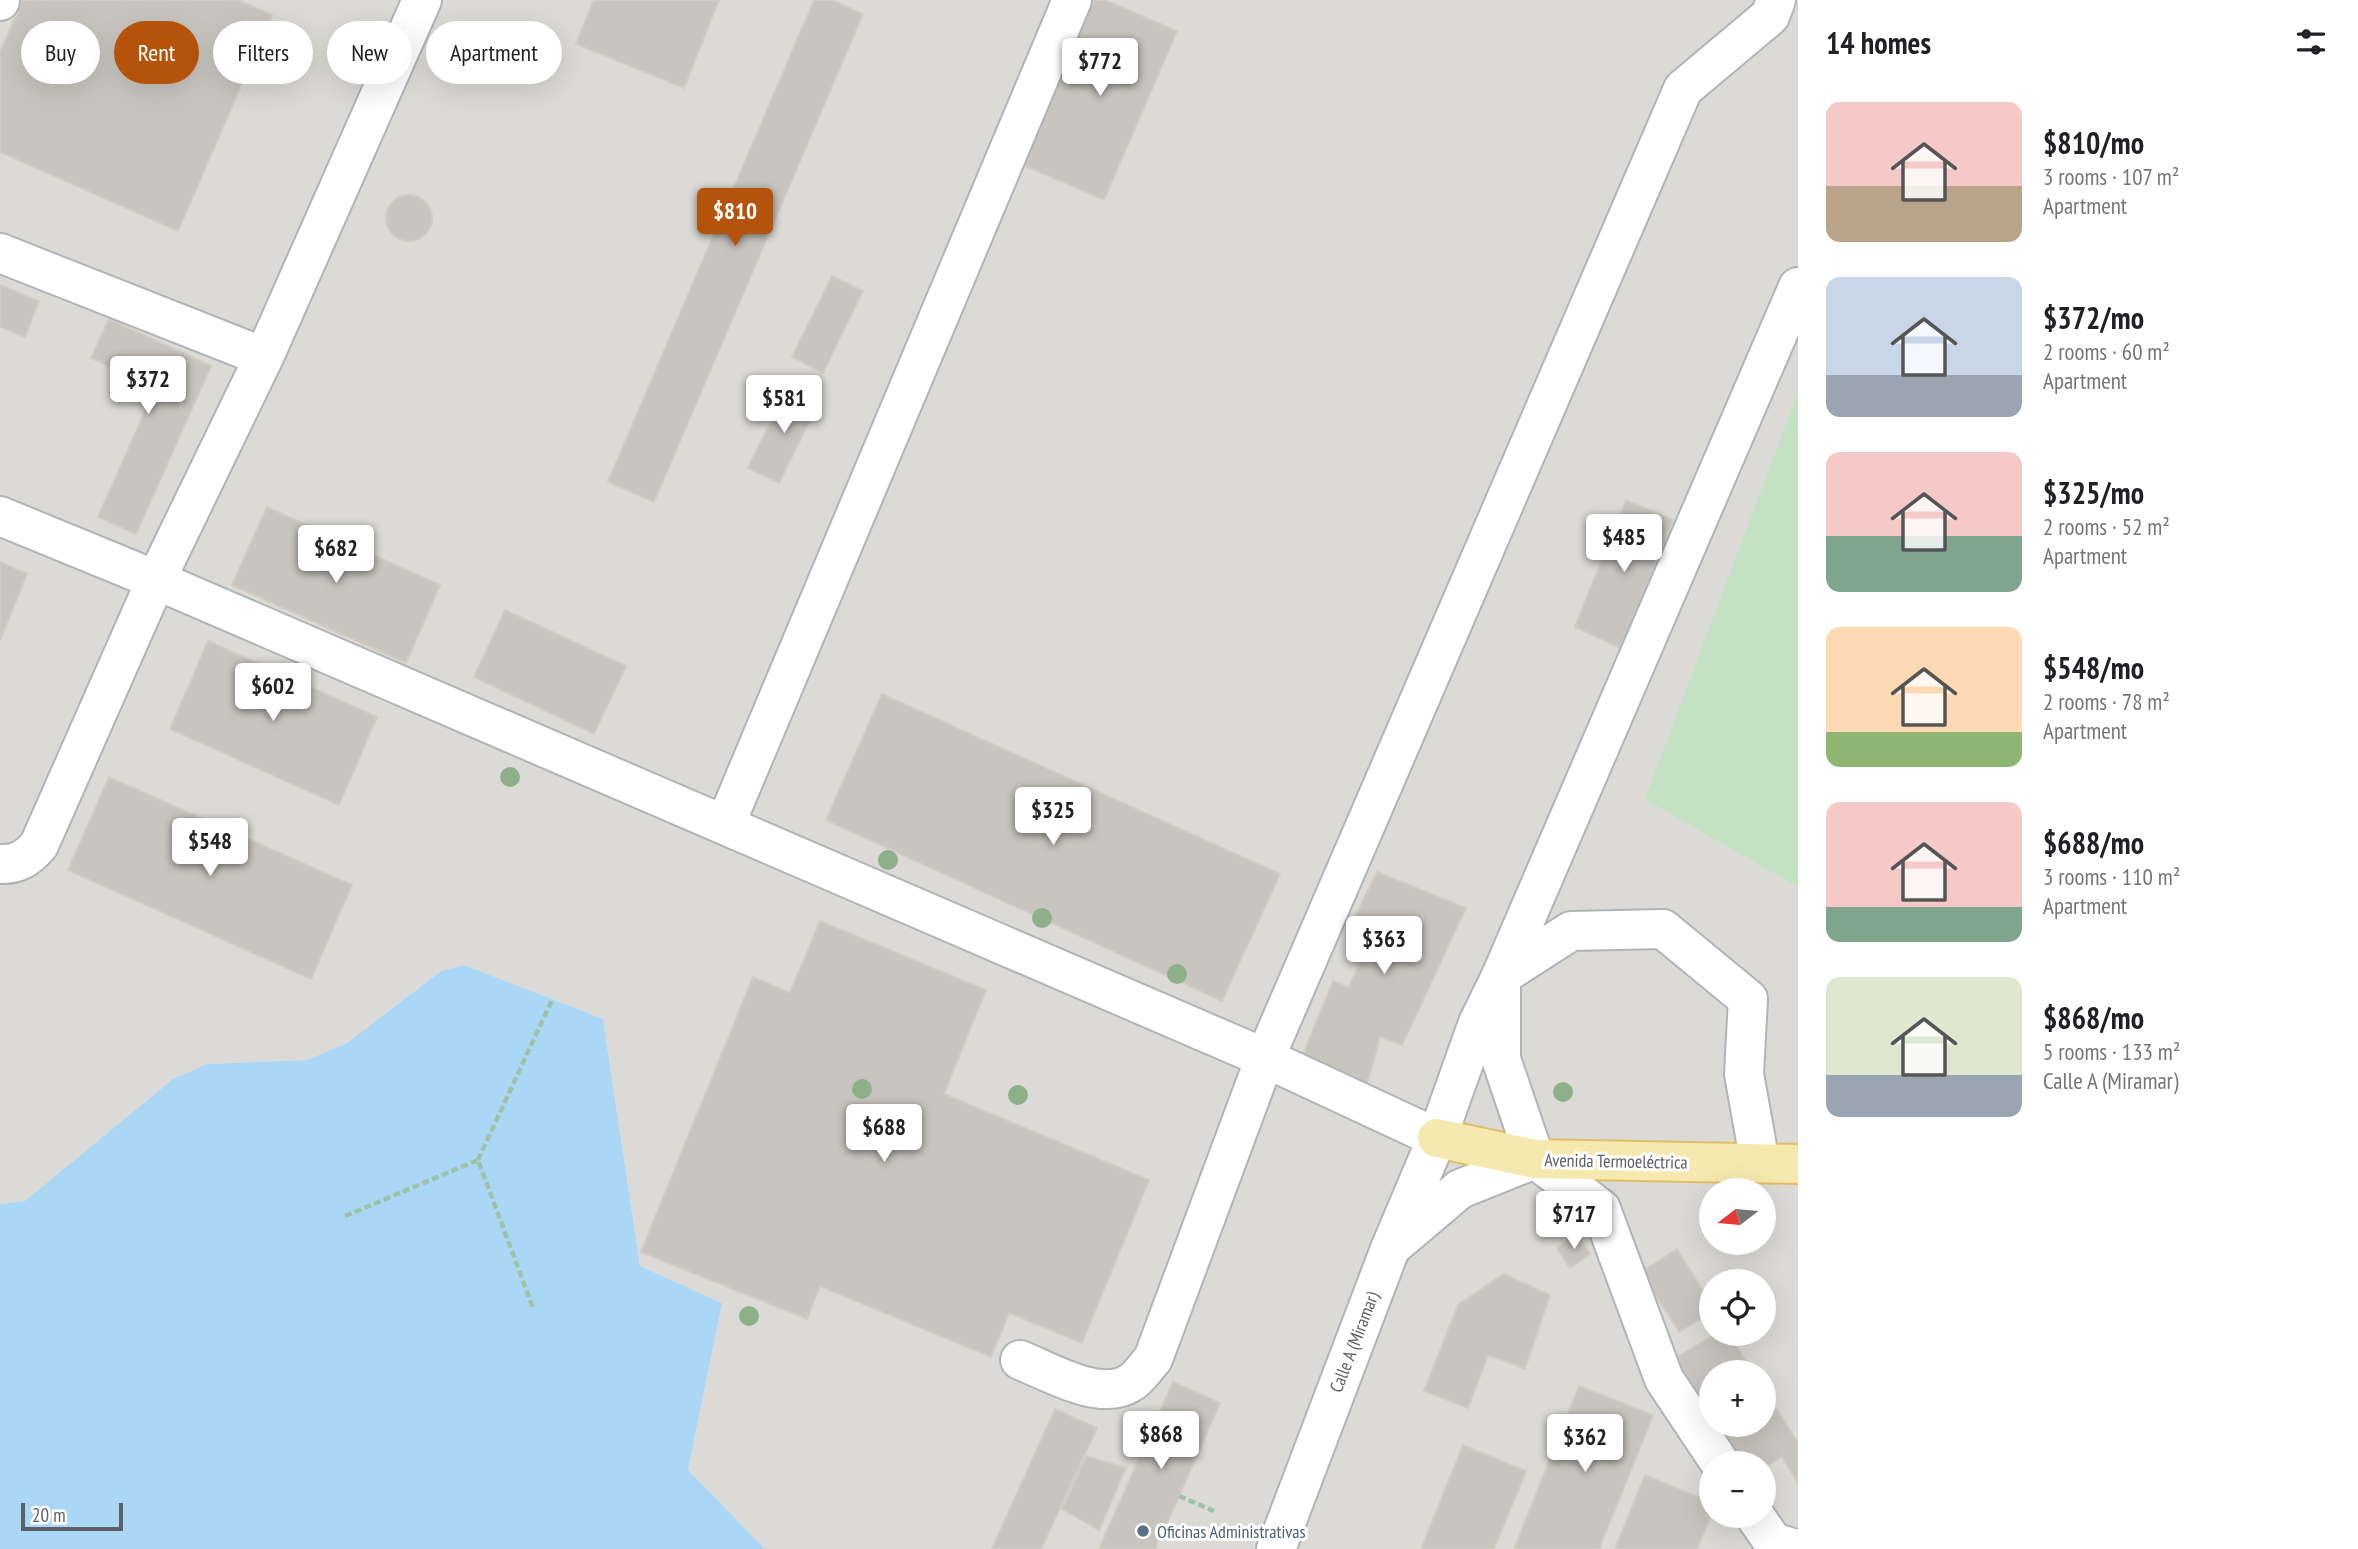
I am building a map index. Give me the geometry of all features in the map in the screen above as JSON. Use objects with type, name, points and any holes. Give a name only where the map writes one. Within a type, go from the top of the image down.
[{"type":"main road","name":"Avenida Termoeléctrica","points":[[1437,1138],[1535,1160],[1798,1164]]},
{"type":"street","points":[[0,864],[19,862],[39,845],[156,580],[264,357],[422,0]]},
{"type":"street","points":[[725,825],[1072,0]]},
{"type":"street","points":[[1020,1360],[1089,1388],[1109,1390],[1130,1383],[1153,1359],[1265,1058],[1471,586],[1683,89],[1770,16],[1776,0]]},
{"type":"street","points":[[0,253],[264,357]]},
{"type":"street","name":"Calle A (Miramar)","points":[[1276,1549],[1390,1249],[1437,1138],[1478,1023],[1501,976],[1798,287]]},
{"type":"street","points":[[0,516],[156,580],[1265,1058],[1437,1138]]},
{"type":"street","points":[[1712,1451],[1664,1379],[1601,1209],[1535,1160],[1501,1059],[1501,976],[1571,931],[1663,929],[1748,999],[1744,1074],[1760,1163]]},
{"type":"street","points":[[1390,1249],[1460,1189],[1535,1160]]},
{"type":"street","points":[[1763,1528],[1773,1542],[1796,1549]]},
{"type":"path","points":[[345,1216],[478,1160],[552,1000]]},
{"type":"path","points":[[478,1160],[533,1308]]},
{"type":"path","points":[[1179,1496],[1214,1511]]},
{"type":"shaded area","points":[[0,0],[1798,0],[1798,1549],[765,1549],[688,1470],[722,1303],[640,1266],[603,1019],[464,965],[441,971],[347,1043],[307,1060],[207,1064],[173,1079],[25,1202],[0,1204]]},
{"type":"green space","points":[[1798,392],[1798,887],[1645,799]]},
{"type":"water","points":[[464,965],[603,1019],[640,1266],[722,1303],[688,1470],[765,1549],[0,1549],[0,1204],[25,1201],[173,1079],[207,1064],[307,1060],[347,1043],[441,971]]},
{"type":"building","points":[[23,0],[238,0],[272,15],[269,21],[213,21],[213,84],[242,84],[178,231],[0,152],[0,52]]},
{"type":"building","points":[[594,0],[719,0],[684,88],[576,44]]},
{"type":"building","points":[[814,0],[832,0],[863,14],[654,502],[608,482]]},
{"type":"building","points":[[1094,0],[1105,0],[1177,31],[1104,200],[1023,165]]},
{"type":"building","points":[[409,195],[425,202],[432,218],[425,234],[409,241],[393,234],[386,218],[393,202]]},
{"type":"building","points":[[832,276],[863,291],[823,373],[792,357]]},
{"type":"building","points":[[0,285],[39,301],[25,337],[0,327]]},
{"type":"building","points":[[109,319],[211,366],[136,534],[98,517],[156,387],[91,358]]},
{"type":"building","points":[[788,387],[819,402],[779,483],[748,468]]},
{"type":"building","points":[[1626,500],[1673,520],[1622,649],[1575,627]]},
{"type":"building","points":[[267,507],[440,585],[406,663],[232,585]]},
{"type":"building","points":[[0,562],[27,574],[0,640]]},
{"type":"building","points":[[505,610],[626,666],[594,734],[474,677]]},
{"type":"building","points":[[208,641],[377,717],[339,805],[170,729]]},
{"type":"building","points":[[882,694],[1280,874],[1222,1001],[826,820]]},
{"type":"building","points":[[109,777],[352,885],[311,979],[68,870]]},
{"type":"building","points":[[1377,872],[1466,908],[1402,1045],[1380,1037],[1367,1084],[1303,1055],[1333,981],[1349,987],[1373,933],[1353,921]]},
{"type":"building","points":[[820,921],[986,990],[944,1094],[1149,1180],[1082,1343],[1009,1313],[991,1357],[820,1286],[807,1319],[641,1252],[753,977],[790,993]]},
{"type":"building","points":[[1577,1234],[1590,1254],[1570,1268],[1557,1248]]},
{"type":"building","points":[[1677,1249],[1699,1284],[1699,1320],[1679,1332],[1641,1272]]},
{"type":"building","points":[[1504,1274],[1550,1295],[1525,1369],[1488,1355],[1468,1408],[1424,1391],[1458,1305]]},
{"type":"building","points":[[1699,1344],[1699,1346],[1737,1346],[1745,1360],[1699,1360],[1699,1398],[1673,1359]]},
{"type":"building","points":[[1173,1382],[1220,1403],[1179,1496],[1155,1549],[1099,1549]]},
{"type":"building","points":[[1579,1386],[1653,1415],[1599,1549],[1514,1549]]},
{"type":"building","points":[[1776,1408],[1798,1443],[1798,1483],[1782,1457],[1776,1461],[1776,1451],[1733,1451],[1724,1437],[1776,1437]]},
{"type":"building","points":[[1055,1409],[1097,1428],[1041,1549],[992,1549]]},
{"type":"building","points":[[1463,1445],[1526,1471],[1494,1549],[1421,1549]]},
{"type":"building","points":[[1086,1456],[1126,1468],[1099,1530],[1062,1509]]},
{"type":"building","points":[[1645,1475],[1699,1498],[1699,1528],[1706,1528],[1697,1549],[1615,1549]]},
{"type":"place","name":"Oficinas Administrativas","points":[[1143,1531]]}]
